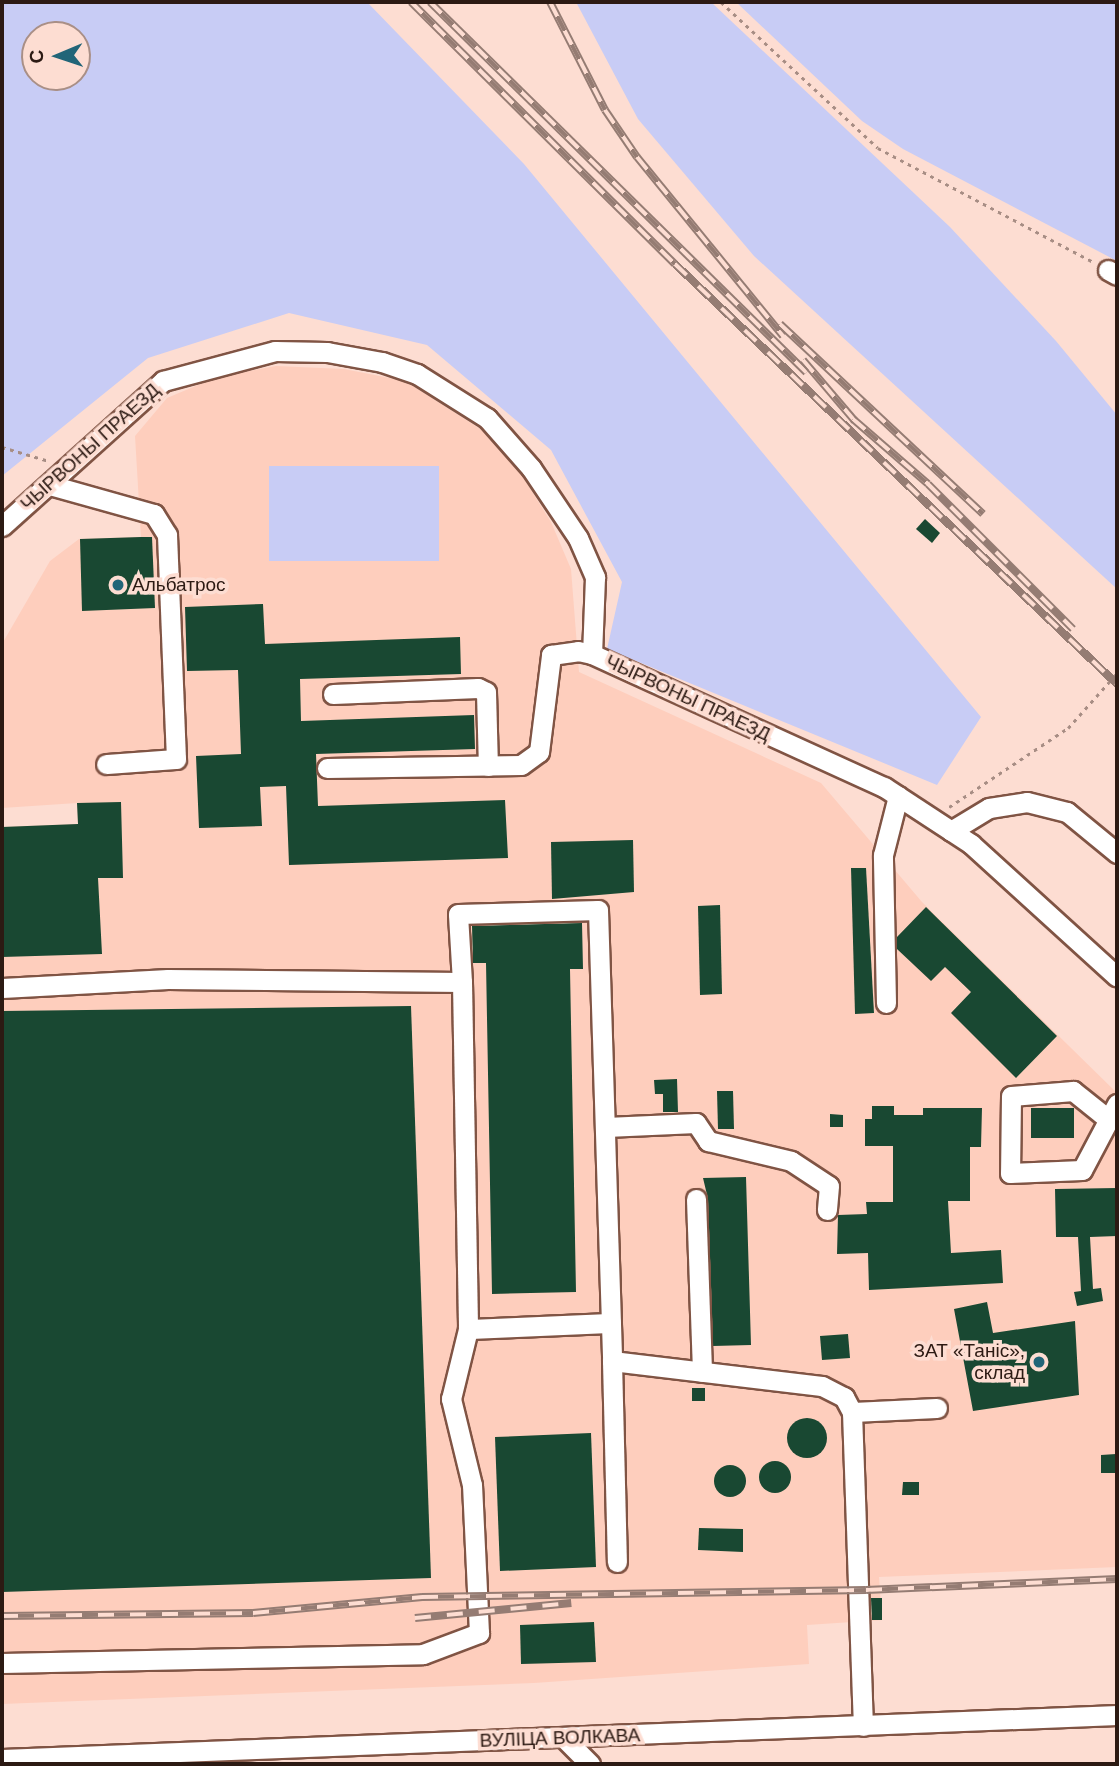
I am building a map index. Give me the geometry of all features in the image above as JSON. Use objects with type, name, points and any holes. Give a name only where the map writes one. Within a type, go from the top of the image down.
[{"type":"street","name":"ЧЫРВОНЫ ПРАЕЗД","points":[[2,526],[163,381],[218,363],[275,351],[327,352],[382,362],[417,373],[487,418],[531,468],[578,538],[595,577],[592,654],[898,796],[971,844],[1117,977]]},
{"type":"street","points":[[50,485],[154,514],[167,535],[176,759],[106,764]]},
{"type":"street","points":[[327,768],[521,765],[539,752],[551,655],[578,650],[592,654]]},
{"type":"street","points":[[333,694],[478,688],[486,692],[488,766]]},
{"type":"street","points":[[886,1003],[884,855],[898,796]]},
{"type":"street","points":[[951,831],[989,808],[1027,802],[1067,812],[1117,853]]},
{"type":"street","points":[[2,1663],[423,1654],[479,1633],[472,1485],[451,1399],[468,1329],[463,982],[458,914],[598,910],[617,1562]]},
{"type":"street","points":[[2,988],[168,979],[463,982]]},
{"type":"street","points":[[1073,1091],[1112,1111],[1082,1170],[1010,1173],[1011,1096],[1073,1091]]},
{"type":"street","points":[[606,1127],[696,1123],[708,1141],[801,1167],[829,1186],[827,1210]]},
{"type":"street","points":[[696,1199],[702,1372]]},
{"type":"street","points":[[468,1329],[611,1323]]},
{"type":"street","points":[[612,1362],[822,1386],[844,1397],[852,1412],[863,1726]]},
{"type":"street","points":[[852,1412],[937,1408]]},
{"type":"street","name":"ВУЛІЦА ВОЛКАВА","points":[[2,1759],[200,1758],[564,1738],[1117,1715]]},
{"type":"street","points":[[564,1738],[590,1764]]},
{"type":"path","points":[[721,2],[878,148],[1113,272]]},
{"type":"path","points":[[2,447],[67,467]]},
{"type":"path","points":[[932,818],[1068,728],[1117,673]]},
{"type":"shaded area","points":[[2,2],[367,2],[524,164],[981,717],[937,785],[607,649],[622,582],[551,450],[427,345],[289,313],[148,358],[2,476]]},
{"type":"shaded area","points":[[576,2],[711,2],[950,227],[1056,341],[1117,415],[1117,589],[754,256],[638,119]]},
{"type":"shaded area","points":[[736,2],[1117,2],[1117,261],[903,149],[862,121]]},
{"type":"shaded area","points":[[276,366],[344,369],[405,381],[482,430],[523,477],[551,522],[571,569],[579,672],[821,783],[922,902],[1117,1093],[1117,1567],[879,1577],[882,1620],[807,1625],[809,1664],[534,1683],[2,1704],[2,827],[78,824],[77,803],[2,808],[2,644],[50,561],[79,539],[141,537],[135,436],[167,398],[217,377]]},
{"type":"shaded area","points":[[269,466],[439,466],[439,561],[269,561]]},
{"type":"building","points":[[925,519],[940,533],[932,543],[916,529]]},
{"type":"building","name":"Альбатрос","points":[[152,537],[155,608],[82,611],[80,539]]},
{"type":"building","points":[[263,604],[265,644],[460,637],[461,674],[300,679],[301,721],[474,715],[475,749],[316,754],[318,806],[505,800],[508,858],[289,865],[286,786],[260,787],[262,826],[199,828],[196,756],[241,754],[238,670],[187,671],[185,607]]},
{"type":"building","points":[[121,802],[123,878],[98,878],[102,954],[2,957],[2,827],[78,824],[77,803]]},
{"type":"building","points":[[633,840],[634,892],[552,899],[551,842]]},
{"type":"building","points":[[851,868],[866,868],[874,1013],[855,1014]]},
{"type":"building","points":[[720,905],[722,994],[700,995],[698,906]]},
{"type":"building","points":[[926,907],[1057,1036],[1016,1078],[951,1013],[971,992],[945,967],[931,981],[897,949],[897,937]]},
{"type":"building","points":[[582,923],[583,969],[570,969],[576,1292],[492,1294],[486,963],[473,963],[472,926]]},
{"type":"building","points":[[411,1006],[431,1578],[2,1592],[2,1011]]},
{"type":"building","points":[[677,1079],[678,1112],[663,1112],[663,1094],[655,1094],[654,1080]]},
{"type":"building","points":[[717,1091],[733,1091],[734,1129],[718,1129]]},
{"type":"building","points":[[872,1106],[894,1106],[894,1115],[923,1115],[923,1108],[982,1108],[981,1147],[970,1147],[970,1201],[948,1201],[951,1253],[1001,1250],[1003,1283],[869,1290],[868,1253],[837,1254],[838,1215],[867,1214],[866,1202],[893,1202],[893,1146],[865,1146],[865,1119],[872,1119]]},
{"type":"building","points":[[1031,1108],[1074,1108],[1074,1138],[1031,1138]]},
{"type":"building","points":[[830,1114],[843,1115],[843,1127],[830,1127]]},
{"type":"building","points":[[746,1177],[751,1345],[713,1346],[708,1199],[703,1178]]},
{"type":"building","points":[[1117,1188],[1117,1236],[1090,1237],[1093,1289],[1101,1288],[1103,1301],[1077,1306],[1074,1292],[1081,1291],[1078,1237],[1056,1237],[1055,1189]]},
{"type":"building","points":[[987,1302],[993,1333],[1075,1321],[1079,1395],[973,1411],[954,1309]]},
{"type":"building","points":[[848,1334],[850,1358],[822,1360],[820,1336]]},
{"type":"building","points":[[692,1388],[705,1388],[705,1401],[692,1401]]},
{"type":"building","points":[[807,1418],[815,1419],[821,1424],[826,1430],[826,1446],[821,1452],[815,1457],[807,1458],[799,1457],[793,1452],[788,1446],[787,1438],[788,1430],[793,1424],[799,1419]]},
{"type":"building","points":[[591,1433],[596,1567],[500,1571],[495,1437]]},
{"type":"building","points":[[1116,1454],[1117,1473],[1101,1473],[1101,1455]]},
{"type":"building","points":[[775,1461],[786,1466],[791,1477],[786,1488],[775,1493],[764,1488],[759,1477],[764,1466]]},
{"type":"building","points":[[730,1465],[742,1469],[746,1481],[742,1493],[730,1497],[718,1493],[714,1481],[718,1469]]},
{"type":"building","points":[[903,1482],[919,1482],[919,1495],[902,1495]]},
{"type":"building","points":[[699,1528],[743,1529],[743,1552],[698,1550]]},
{"type":"building","points":[[871,1598],[882,1598],[882,1620],[872,1620]]},
{"type":"building","points":[[594,1622],[596,1662],[521,1664],[520,1625]]},
{"type":"railway","points":[[411,2],[675,264],[1117,684]]},
{"type":"railway","points":[[430,2],[806,372]]},
{"type":"railway","points":[[550,2],[605,110],[637,157],[783,336]]},
{"type":"railway","points":[[780,324],[983,514]]},
{"type":"railway","points":[[803,360],[855,421]]},
{"type":"railway","points":[[853,419],[928,484],[1073,629]]},
{"type":"railway","points":[[2,1616],[253,1613],[422,1597],[866,1590],[1117,1579]]},
{"type":"railway","points":[[415,1618],[571,1603]]},
{"type":"place","name":"Альбатрос","points":[[118,585]]},
{"type":"place","name":"ЗАТ «Таніс», склад","points":[[1039,1362]]}]
